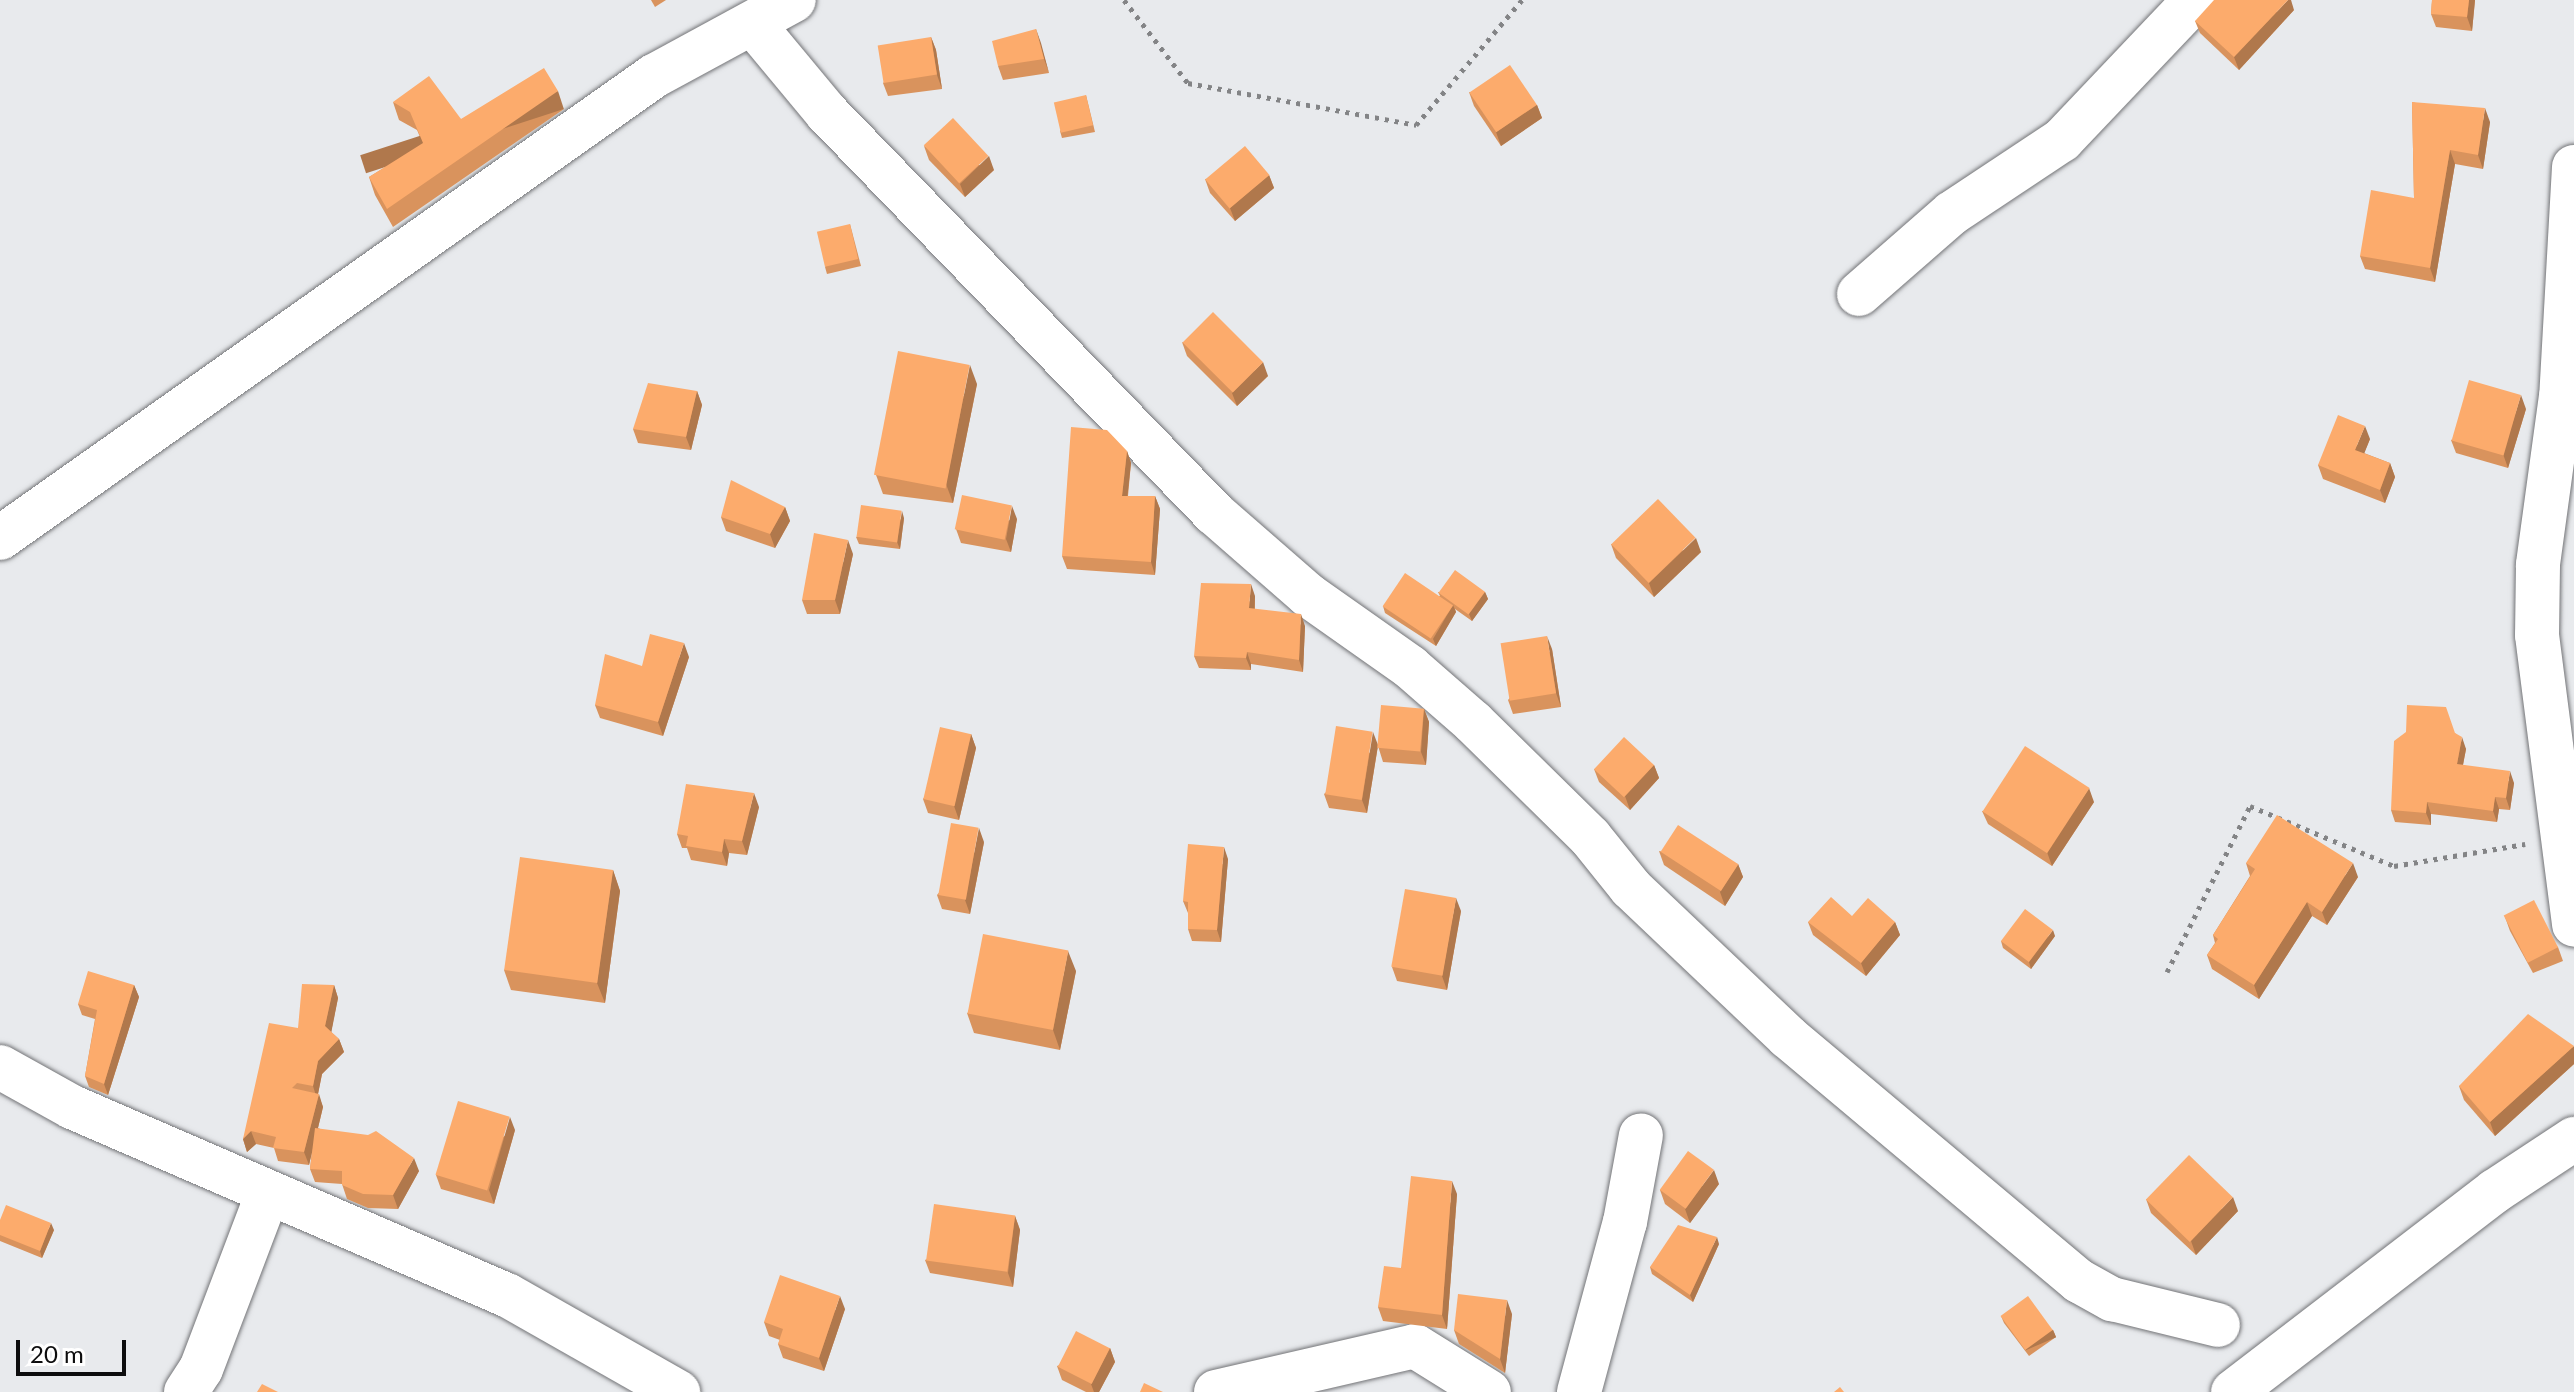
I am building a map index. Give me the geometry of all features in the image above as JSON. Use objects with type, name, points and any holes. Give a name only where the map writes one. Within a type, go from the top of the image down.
[{"type":"street","points":[[0,538],[654,76],[794,0]]},
{"type":"street","points":[[1859,294],[1952,213],[2062,140],[2195,0]]},
{"type":"street","points":[[753,24],[827,113],[1214,513],[1308,595],[1410,667],[1473,722],[1590,837],[1631,888],[1788,1037],[2079,1281],[2126,1303],[2218,1325]]},
{"type":"street","points":[[2574,167],[2561,396],[2538,565],[2537,635],[2574,925]]},
{"type":"street","points":[[0,1067],[72,1107],[507,1295],[678,1392]]},
{"type":"street","points":[[1579,1392],[1625,1222],[1641,1135]]},
{"type":"street","points":[[2233,1392],[2483,1200],[2574,1139]]},
{"type":"street","points":[[186,1392],[201,1369],[268,1193]]},
{"type":"street","points":[[1216,1392],[1415,1346],[1489,1392]]},
{"type":"path","points":[[1124,0],[1188,83],[1416,125],[1522,0]]},
{"type":"path","points":[[2167,972],[2250,806],[2394,866],[2562,840]]},
{"type":"building","points":[[2214,0],[2288,0],[2234,57],[2195,21]]},
{"type":"building","points":[[2432,0],[2469,0],[2467,17],[2431,14]]},
{"type":"building","points":[[1036,29],[1044,59],[998,66],[992,41]]},
{"type":"building","points":[[931,37],[937,75],[884,83],[878,45]]},
{"type":"building","points":[[1510,65],[1537,105],[1496,132],[1469,92]]},
{"type":"building","points":[[544,68],[558,91],[387,209],[369,177],[423,143],[410,112],[393,102],[429,76],[461,119]]},
{"type":"building","points":[[1086,95],[1093,125],[1061,133],[1054,102]]},
{"type":"building","points":[[2412,102],[2485,108],[2478,155],[2450,150],[2430,268],[2360,256],[2371,190],[2414,198]]},
{"type":"building","points":[[953,118],[988,156],[959,183],[924,145]]},
{"type":"building","points":[[1245,146],[1269,175],[1230,209],[1205,179]]},
{"type":"building","points":[[850,224],[858,259],[825,267],[817,232]]},
{"type":"building","points":[[1213,312],[1263,362],[1233,393],[1183,342]]},
{"type":"building","points":[[898,351],[970,365],[946,489],[874,475]]},
{"type":"building","points":[[2469,380],[2521,395],[2504,455],[2452,441]]},
{"type":"building","points":[[648,383],[697,391],[686,437],[633,429]]},
{"type":"building","points":[[2338,415],[2365,426],[2355,450],[2390,463],[2380,490],[2318,465]]},
{"type":"building","points":[[1071,427],[1107,430],[1127,451],[1122,496],[1155,496],[1151,562],[1062,556]]},
{"type":"building","points":[[731,480],[785,507],[770,534],[721,517]]},
{"type":"building","points":[[962,495],[1012,506],[1005,540],[955,529]]},
{"type":"building","points":[[1658,499],[1696,538],[1649,583],[1611,544]]},
{"type":"building","points":[[861,505],[902,511],[897,542],[857,537]]},
{"type":"building","points":[[814,533],[848,540],[835,600],[802,600]]},
{"type":"building","points":[[1455,570],[1485,592],[1468,614],[1439,593]]},
{"type":"building","points":[[1405,573],[1453,605],[1431,639],[1383,606]]},
{"type":"building","points":[[1201,583],[1251,584],[1249,608],[1301,614],[1299,660],[1247,652],[1246,658],[1194,656]]},
{"type":"building","points":[[650,634],[684,643],[658,722],[595,705],[605,654],[642,666]]},
{"type":"building","points":[[1547,636],[1556,693],[1510,701],[1501,643]]},
{"type":"building","points":[[1381,705],[1424,709],[1420,752],[1377,748]]},
{"type":"building","points":[[2407,705],[2446,707],[2455,733],[2462,737],[2457,764],[2510,771],[2506,798],[2495,797],[2493,811],[2427,802],[2426,813],[2391,810],[2394,741],[2406,732]]},
{"type":"building","points":[[1336,726],[1373,732],[1362,800],[1325,794]]},
{"type":"building","points":[[940,727],[971,734],[955,806],[923,799]]},
{"type":"building","points":[[1624,737],[1654,765],[1624,797],[1594,769]]},
{"type":"building","points":[[2025,746],[2090,788],[2047,853],[1983,811]]},
{"type":"building","points":[[686,784],[754,793],[742,841],[724,839],[722,852],[686,846],[688,836],[677,834]]},
{"type":"building","points":[[2277,815],[2353,863],[2322,912],[2307,902],[2254,985],[2207,955],[2218,939],[2213,935],[2255,869],[2246,863]]},
{"type":"building","points":[[951,823],[979,828],[966,900],[938,895]]},
{"type":"building","points":[[1678,825],[1738,864],[1721,891],[1661,852]]},
{"type":"building","points":[[1188,844],[1224,847],[1217,930],[1188,929],[1188,902],[1183,901]]},
{"type":"building","points":[[520,857],[613,870],[597,983],[504,970]]},
{"type":"building","points":[[1405,889],[1456,898],[1442,976],[1391,967]]},
{"type":"building","points":[[1831,897],[1852,916],[1868,898],[1895,922],[1861,963],[1808,922]]},
{"type":"building","points":[[2534,900],[2558,947],[2528,963],[2504,915]]},
{"type":"building","points":[[2025,909],[2053,930],[2029,962],[2001,941]]},
{"type":"building","points":[[983,934],[1068,951],[1053,1030],[968,1014]]},
{"type":"building","points":[[88,971],[134,985],[104,1084],[85,1076],[97,1010],[78,1004]]},
{"type":"building","points":[[302,984],[334,985],[325,1026],[339,1039],[318,1061],[313,1086],[297,1083],[292,1088],[319,1094],[304,1152],[273,1148],[276,1137],[251,1131],[243,1139],[269,1023],[298,1028]]},
{"type":"building","points":[[2528,1014],[2574,1046],[2490,1122],[2459,1086]]},
{"type":"building","points":[[458,1101],[510,1117],[487,1190],[435,1175]]},
{"type":"building","points":[[315,1128],[368,1135],[376,1131],[414,1158],[393,1195],[363,1194],[342,1185],[342,1171],[310,1169]]},
{"type":"building","points":[[1688,1151],[1714,1170],[1686,1209],[1660,1190]]},
{"type":"building","points":[[2189,1155],[2233,1197],[2190,1242],[2146,1200]]},
{"type":"building","points":[[1411,1176],[1452,1181],[1442,1315],[1378,1307],[1384,1266],[1401,1268]]},
{"type":"building","points":[[934,1204],[1015,1215],[1007,1272],[926,1260]]},
{"type":"building","points":[[6,1205],[51,1223],[40,1251],[0,1235],[0,1220]]},
{"type":"building","points":[[1678,1225],[1717,1237],[1690,1295],[1650,1267]]},
{"type":"building","points":[[780,1275],[840,1296],[819,1358],[778,1344],[783,1329],[764,1322]]},
{"type":"building","points":[[1458,1294],[1507,1300],[1500,1359],[1454,1330]]},
{"type":"building","points":[[2028,1296],[2053,1330],[2025,1350],[2000,1316]]},
{"type":"building","points":[[1076,1331],[1110,1348],[1092,1384],[1058,1367]]},
{"type":"building","points":[[1144,1383],[1163,1392],[1140,1392]]},
{"type":"building","points":[[262,1384],[278,1392],[257,1392]]}]
